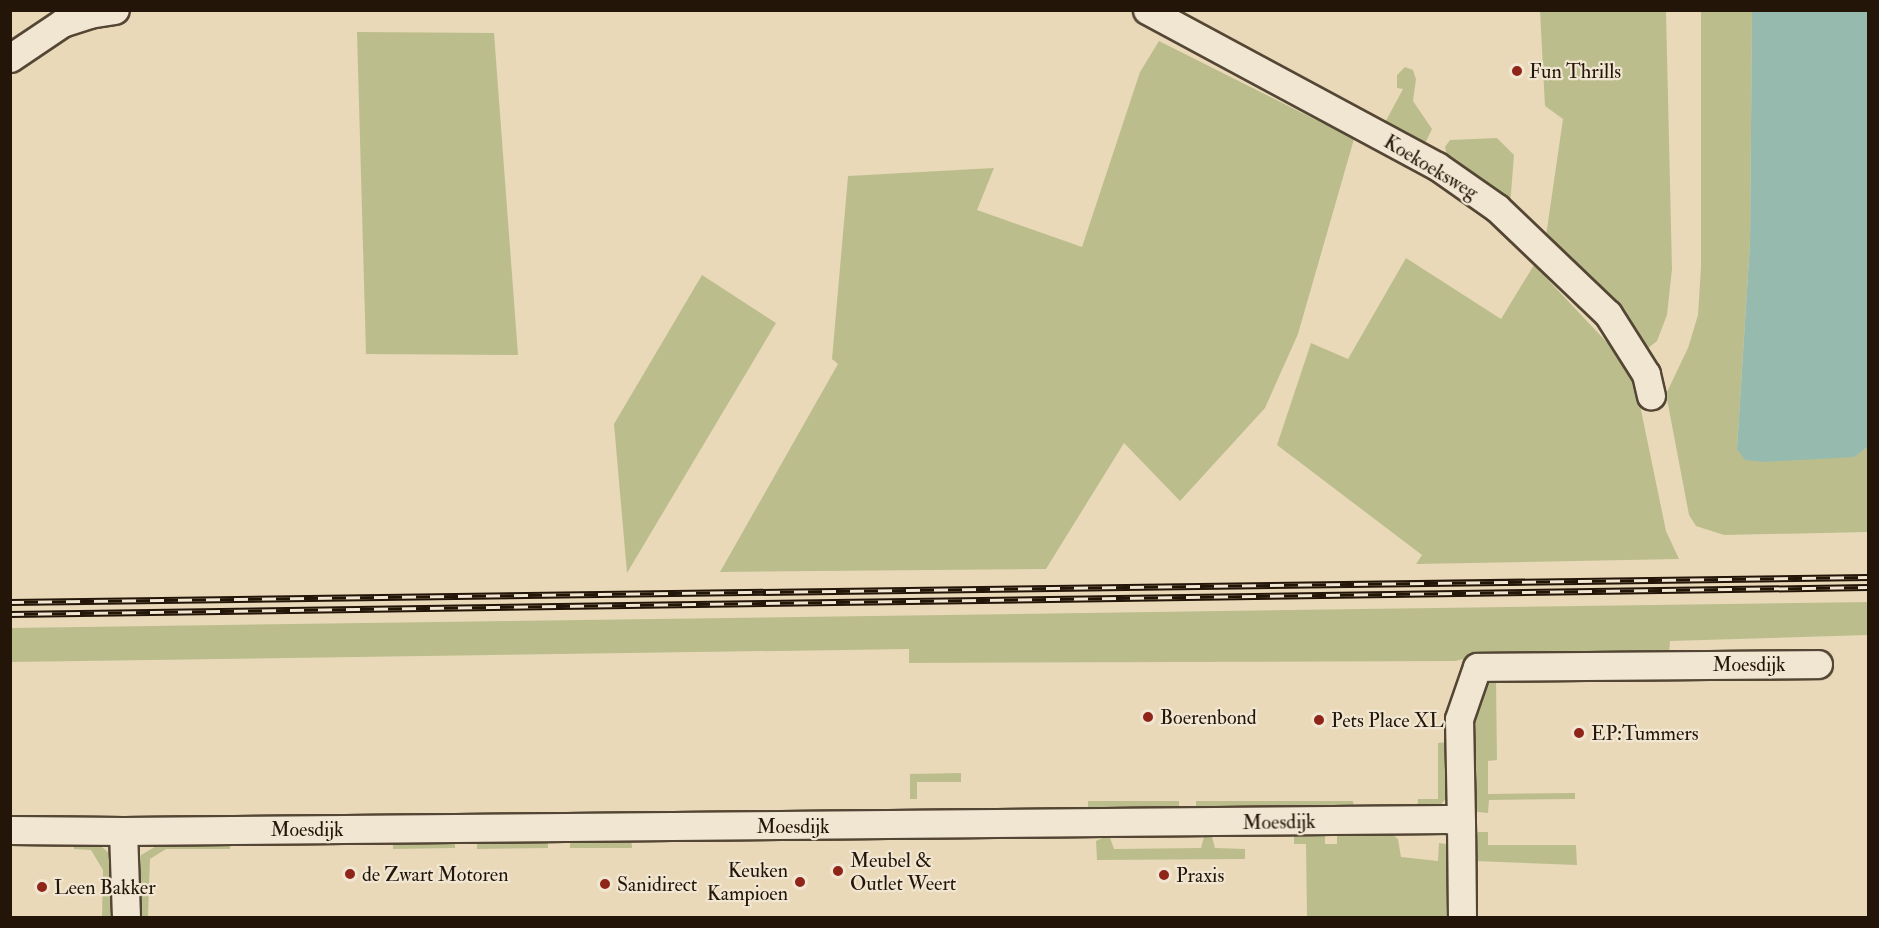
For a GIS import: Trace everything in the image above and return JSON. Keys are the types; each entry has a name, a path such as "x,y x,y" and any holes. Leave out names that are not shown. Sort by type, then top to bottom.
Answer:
{"street":[{"name":"Koekoeksweg","path":"1148,10 1437,166 1497,208 1608,314 1646,374 1651,395"},
{"path":"10,58 62,23 96,12"},
{"name":"Moesdijk","path":"1462,918 1459,719 1477,667 1818,664"},
{"name":"Moesdijk","path":"10,830 123,831 1447,819 1461,822"},
{"path":"123,831 126,918"}],"green space":[{"path":"1540,11 1666,11 1672,269 1667,315 1657,341 1647,349 1587,273 1546,236 1563,119 1545,106"},
{"path":"1701,11 1752,11 1750,242 1737,449 1853,457 1868,447 1868,532 1724,535 1696,526 1689,515 1666,394 1688,348 1698,315 1701,267"},
{"path":"357,32 494,33 518,355 366,354"},
{"path":"1159,41 1354,139 1298,334 1265,408 1180,501 1124,443 1046,569 720,572 838,364 832,359 848,176 994,168 977,210 1082,247 1140,72"},
{"path":"1405,67 1413,70 1416,79 1413,101 1432,129 1422,150 1382,128 1403,89 1397,88 1397,75"},
{"path":"1497,138 1514,155 1510,206 1449,167 1445,147 1450,140"},
{"path":"1406,258 1501,319 1534,265 1617,353 1635,381 1666,531 1679,559 1416,564 1422,555 1277,445 1311,343 1348,359"},
{"path":"702,275 776,323 627,573 614,424"},
{"path":"1868,602 1868,635 1670,641 1669,655 1474,656 1456,661 909,663 909,649 11,662 10,628"},
{"path":"1496,680 1497,760 1488,761 1488,794 1575,793 1575,799 1489,800 1488,813 1478,812 1473,807 1472,699 1486,682"},
{"path":"1449,742 1449,795 1436,810 1417,810 1418,799 1438,799 1438,743"},
{"path":"961,773 961,782 917,782 917,799 910,799 910,774"},
{"path":"1088,801 1179,801 1179,811 1088,812"},
{"path":"1196,801 1353,801 1354,810 1196,811"},
{"path":"1478,832 1488,832 1488,845 1576,845 1577,865 1474,861 1474,836"},
{"path":"1325,833 1325,844 1337,844 1337,834 1391,833 1398,839 1401,857 1438,861 1439,843 1446,844 1450,917 1307,917 1306,844 1294,844 1294,834"},
{"path":"1109,835 1114,849 1201,848 1204,837 1212,837 1215,848 1245,849 1245,859 1097,860 1096,841"},
{"path":"477,837 548,838 548,848 477,849"},
{"path":"570,837 631,837 632,848 570,848"},
{"path":"393,838 455,838 455,848 393,849"},
{"path":"74,840 95,841 110,854 114,867 113,917 102,917 103,870 91,850 74,849"},
{"path":"165,841 230,841 230,849 166,849 150,859 148,917 136,918 137,865 141,855"}],"water":[{"path":"1752,11 1868,11 1868,447 1854,457 1764,462 1745,460 1737,449 1750,242"}],"railway":[{"path":"10,602 1868,577"},
{"path":"10,614 1868,587"}],"place":[{"name":"Fun Thrills","path":"1517,71"},
{"name":"Boerenbond","path":"1148,717"},
{"name":"Pets Place XL","path":"1319,720"},
{"name":"EP:Tummers","path":"1579,733"},
{"name":"Meubel & Outlet Weert","path":"838,871"},
{"name":"de Zwart Motoren","path":"350,874"},
{"name":"Praxis","path":"1164,875"},
{"name":"Keuken Kampioen","path":"800,882"},
{"name":"Sanidirect","path":"605,884"},
{"name":"Leen Bakker","path":"42,887"}]}
